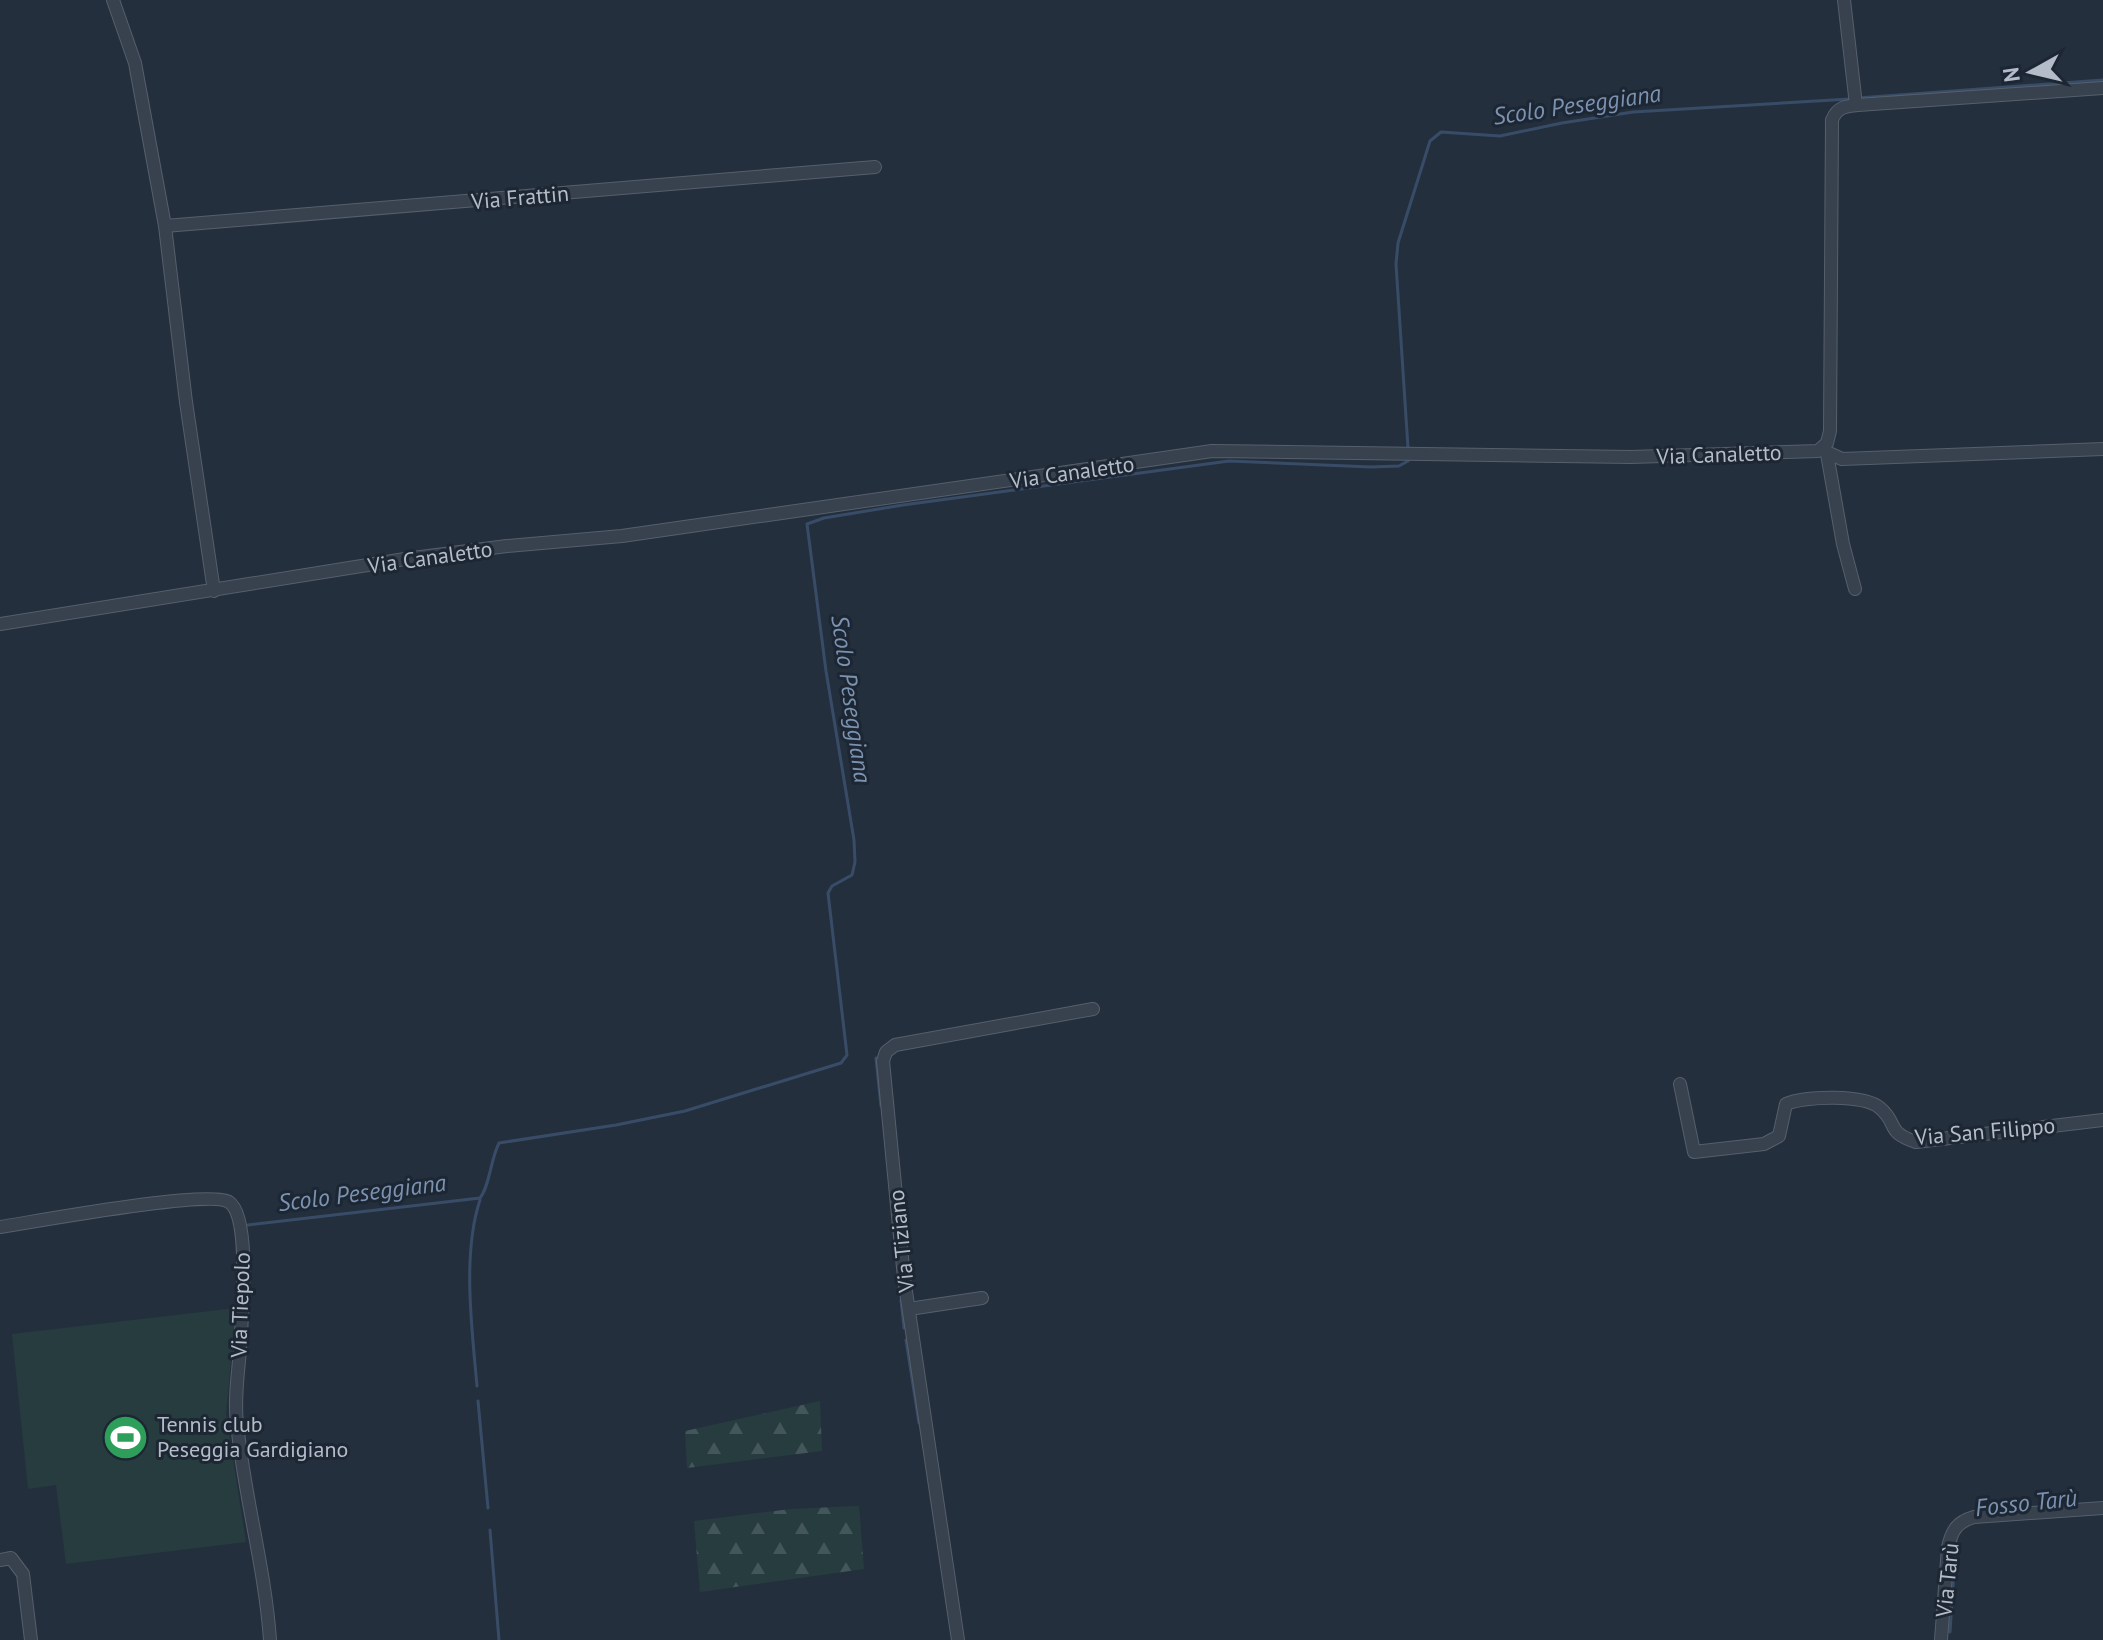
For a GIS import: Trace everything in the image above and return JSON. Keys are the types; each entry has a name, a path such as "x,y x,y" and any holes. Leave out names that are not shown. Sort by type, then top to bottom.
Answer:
{"street":[{"path":"113,0 135,63 165,226 186,402 214,591"},
{"path":"1844,0 1856,105"},
{"path":"1855,589 1825,452 1830,431 1832,120 1836,112 1844,107 1856,105 2103,88"},
{"name":"Via Frattin","path":"165,226 875,167"},
{"name":"Via Canaletto","path":"0,624 405,559 622,536 1212,451 1631,457 1825,452 1842,459 2103,449"},
{"name":"Via Tiziano","path":"958,1640 909,1309 883,1061 886,1052 895,1045 1093,1009"},
{"name":"Via San Filippo","path":"1680,1084 1694,1152 1764,1144 1779,1136 1786,1104 1802,1098 1859,1100 1880,1107 1899,1136 1916,1142 2103,1120"},
{"name":"Via Tiepolo","path":"0,1227 148,1204 215,1198 227,1200 236,1210 243,1250 243,1277 236,1421 267,1599 270,1640"},
{"path":"909,1309 982,1298"},
{"name":"Via Tarù","path":"1941,1640 1948,1547 1959,1523 1974,1517 2103,1508"},
{"path":"0,1560 11,1558 23,1574 31,1640"}],"green space":[{"name":"Tennis club Peseggia Gardigiano","path":"236,1308 226,1414 246,1542 66,1564 56,1485 28,1489 12,1334"},
{"path":"820,1401 822,1451 687,1468 685,1431"},
{"path":"859,1506 864,1569 700,1592 694,1521 791,1509"}],"waterway":[{"name":"Scolo Peseggiana","path":"1858,98 2103,80"},
{"name":"Scolo Peseggiana","path":"1408,448 1396,264 1398,243 1430,141 1441,132 1500,136 1633,112 1850,99"},
{"name":"Scolo Peseggiana","path":"248,1225 480,1198 499,1143 685,1111 841,1063 847,1055 828,893 832,886 852,875 854,840 826,671 807,524 824,518 903,505 1229,461 1371,467 1399,466 1408,461"},
{"path":"876,1058 881,1106"},
{"name":"Scolo Peseggiana","path":"477,1386 470,1268 474,1221 480,1200"},
{"path":"901,1300 904,1328"},
{"path":"906,1340 919,1423"},
{"name":"Scolo Peseggiana","path":"478,1401 488,1508"},
{"name":"Scolo Peseggiana","path":"490,1530 499,1640"},
{"name":"Fosso Tarù","path":"1950,1632 1956,1540"}],"place":[{"name":"Tennis club Peseggia Gardigiano","path":"126,1437"}]}
